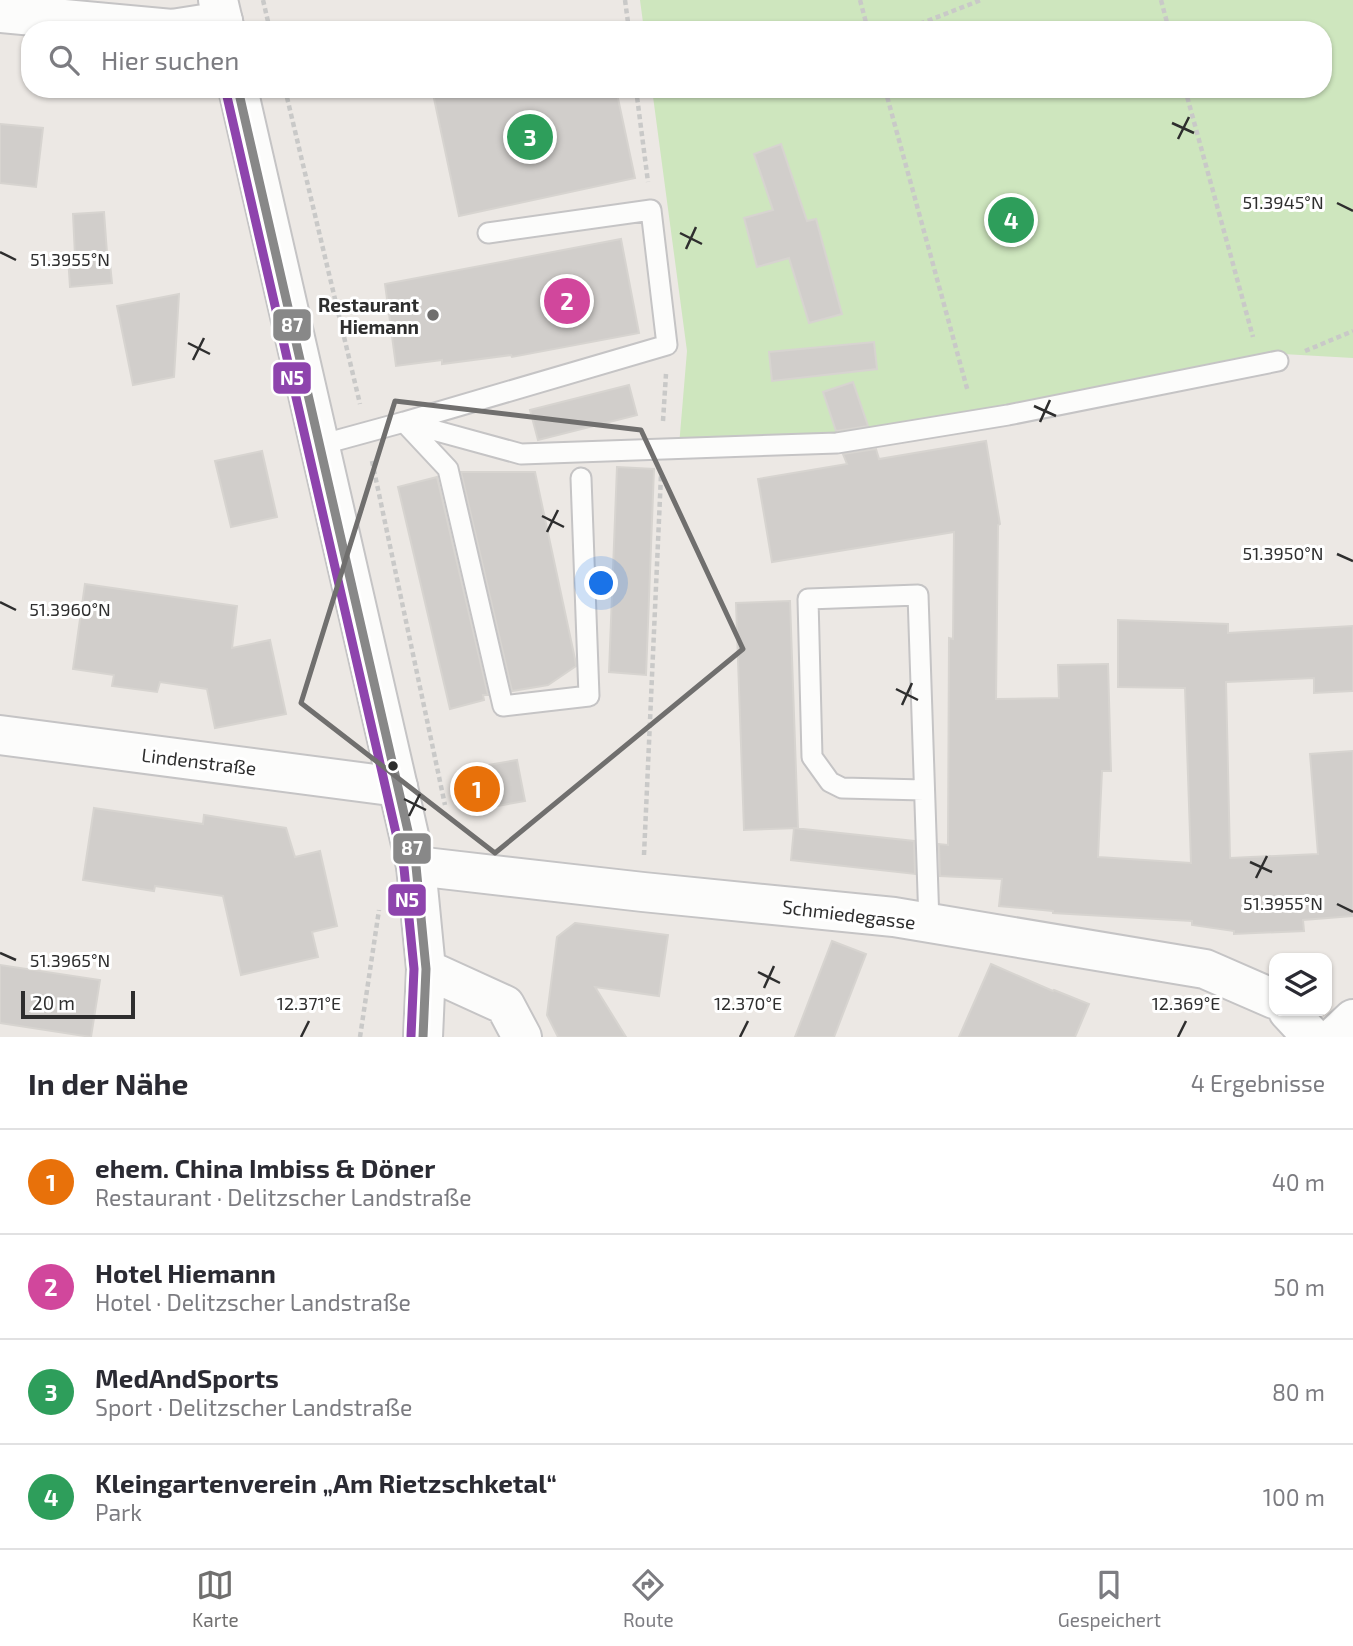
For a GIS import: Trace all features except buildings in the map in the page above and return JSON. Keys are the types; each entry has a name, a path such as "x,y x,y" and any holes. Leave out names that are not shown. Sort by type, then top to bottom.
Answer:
{"street":[{"path":"0,13 86,21"},
{"path":"241,98 416,866 426,969 423,1037"},
{"name":"Lindenstraße","path":"0,735 398,787"},
{"name":"Schmiedegasse","path":"416,866 894,917 1205,969 1269,997"},
{"path":"426,969 505,1005 522,1037"},
{"path":"1293,1016 1312,1037"},
{"path":"1334,1037 1353,1019"}],"lane":[{"path":"320,445 667,345 651,211 488,233"},
{"path":"404,422 521,454 837,443 975,420 1270,363"},
{"path":"404,422 449,469 503,706 589,696 581,478"},
{"path":"924,790 842,788 830,782 812,757 808,599 918,595 929,923"}],"path":[{"path":"263,0 268,21"},
{"path":"625,0 628,21"},
{"path":"860,0 866,21"},
{"path":"927,21 981,0"},
{"path":"1161,0 1167,21"},
{"path":"287,98 366,433 447,813"},
{"path":"637,98 651,211"},
{"path":"887,98 975,420"},
{"path":"1188,98 1270,363 1353,331"},
{"path":"643,892 667,345"}],"highlighted area":[{"path":"395,401 641,430 743,649 495,853 301,703"}],"green space":[{"path":"640,0 1353,0 1353,358 1264,353 949,417 827,434 679,446 687,351 653,98 1332,98 1332,21 643,21"}],"transit line":[{"name":"N5","path":"227,98 404,868 414,969 411,1036"},
{"name":"87","path":"240,98 416,866 426,969 423,1037"}],"place":[{"name":"MedAndSports","path":"530,137"},
{"name":"Kleingartenverein „Am Rietzschketal“","path":"1011,220"},
{"name":"Hotel Hiemann","path":"567,301"},
{"name":"Restaurant Hiemann","path":"433,315"},
{"name":"ehem. China Imbiss & Döner","path":"477,789"}]}
